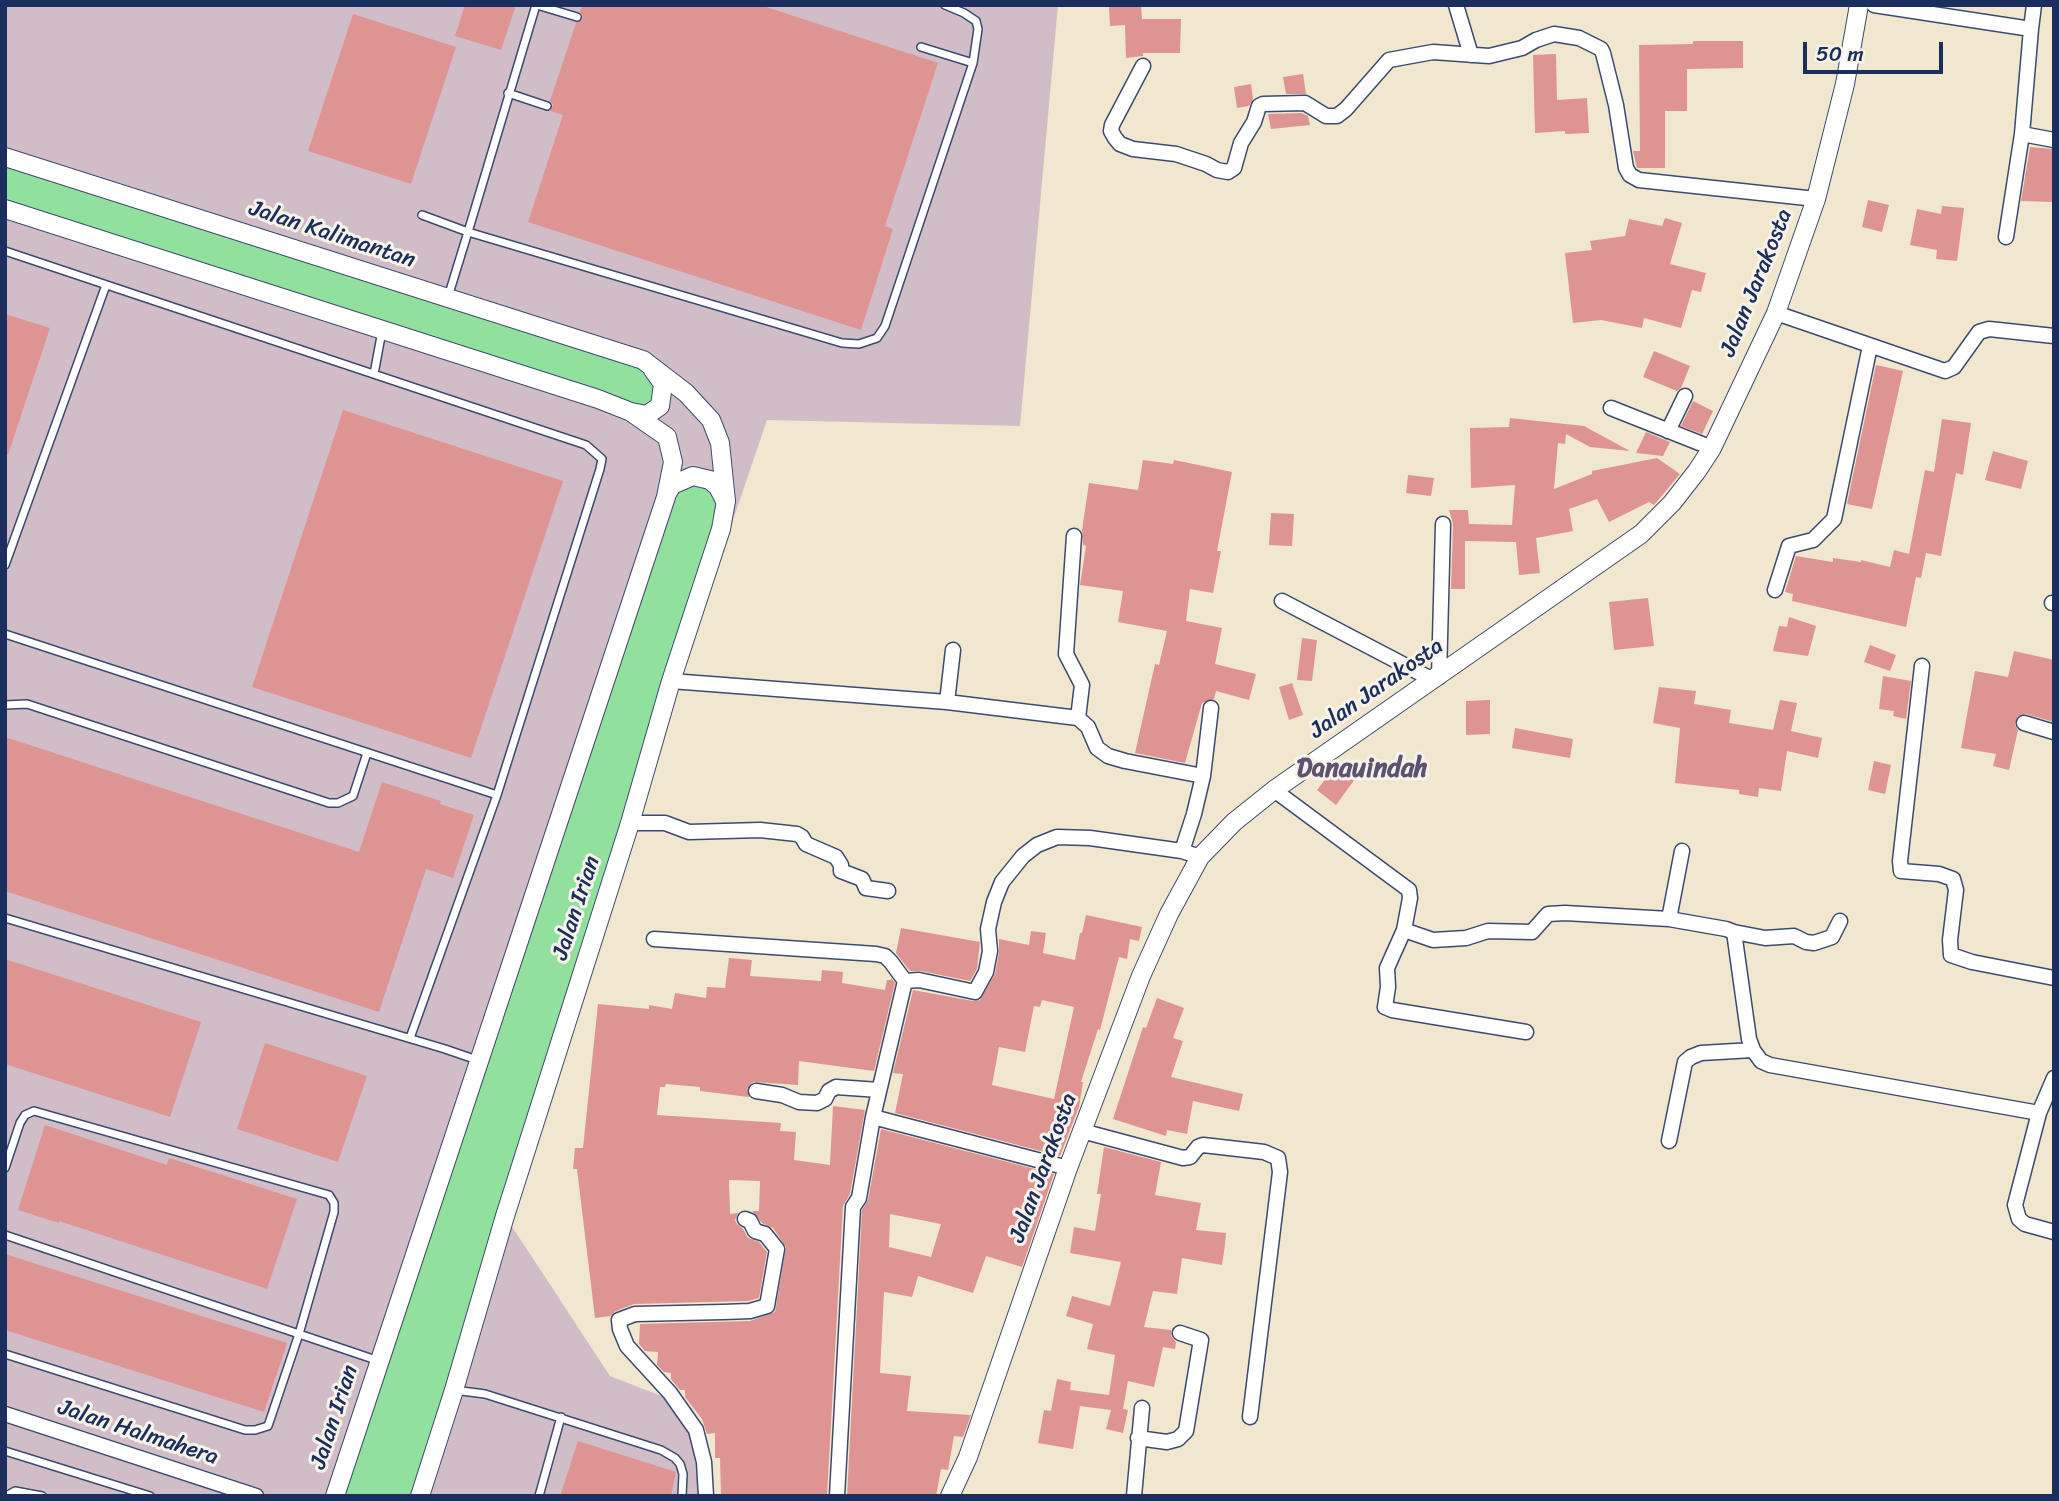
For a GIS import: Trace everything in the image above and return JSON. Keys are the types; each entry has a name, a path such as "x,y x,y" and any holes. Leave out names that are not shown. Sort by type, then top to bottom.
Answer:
{"street":[{"path":"1456,5 1471,55"},
{"name":"Jalan Jarakosta","path":"950,1496 968,1457 1068,1168 1142,976 1169,914 1200,857 1234,822 1274,790 1641,534 1672,503 1712,448 1776,313 1816,200 1845,84 1859,5"},
{"path":"1874,5 2031,29"},
{"path":"2006,237 2022,134 2034,5"},
{"path":"1143,66 1112,125 1111,131 1115,138 1120,144 1133,149 1176,154 1227,172 1234,168 1239,149 1254,122 1259,106 1286,102 1305,103 1326,116 1337,116 1389,60 1433,52 1489,57 1522,48 1554,34 1579,38 1601,49 1603,53 1616,105 1626,168 1630,175 1639,180 1816,200"},
{"path":"2022,134 2054,139"},
{"name":"Jalan Kalimantan","path":"5,157 643,360"},
{"path":"5,209 647,415 660,406 663,384 643,360"},
{"path":"1776,313 1945,371 1954,367 1979,332 1989,329 2054,336"},
{"path":"1774,590 1789,546 1813,540 1834,519 1870,346"},
{"name":"Jalan Irian","path":"420,1496 505,1216 630,823 671,681 721,529 726,501 720,443 711,420 686,393 643,360"},
{"path":"1668,431 1685,396"},
{"path":"1611,408 1712,448"},
{"name":"Jalan Irian","path":"335,1496 667,494 673,462 667,437 631,412"},
{"path":"667,494 672,485 693,477 710,480 718,487 726,501"},
{"path":"1282,601 1436,678 1443,524"},
{"path":"1074,536 1066,654 1082,685 1078,718"},
{"path":"947,702 953,650"},
{"path":"1922,666 1901,871 1953,878 1956,890 1950,940 1951,955 1972,962 2054,978"},
{"path":"671,681 947,702 1078,718 1088,727 1097,748 1108,756 1203,776"},
{"path":"1182,851 1203,776 1212,708"},
{"path":"2024,723 2054,732"},
{"path":"1274,790 1409,890 1404,930 1387,968 1385,1007 1526,1032"},
{"path":"630,823 665,823 689,832 760,830 797,834 806,844 836,857 841,871 862,879 866,888 888,891"},
{"path":"905,981 919,980 975,992 986,972 990,951 988,929 998,892 1012,867 1037,845 1057,837 1090,838 1182,851 1200,857"},
{"path":"1669,919 1682,851"},
{"path":"1404,930 1433,940 1466,938 1488,930 1532,932 1548,914 1669,919 1766,938 1794,936 1814,943 1832,937 1840,921"},
{"path":"1734,932 1749,1039 1761,1060 1770,1065 2039,1113"},
{"path":"654,939 876,954 885,956 905,981 873,1117 859,1198 853,1207 837,1496"},
{"path":"1669,1141 1685,1062 1701,1053 1753,1050"},
{"path":"2054,1078 2039,1113 2015,1205 2019,1219 2025,1224 2054,1232"},
{"path":"756,1091 782,1095 799,1102 817,1103 825,1099 829,1090 836,1087 879,1090"},
{"path":"873,1117 1068,1168"},
{"path":"1082,1131 1183,1158 1190,1157 1203,1145 1264,1152 1278,1158 1280,1172 1250,1417"},
{"path":"706,1496 704,1462 696,1430 670,1393 627,1346 619,1321 635,1314 750,1311 767,1306 777,1250 765,1234 755,1231 750,1221 745,1219"},
{"path":"1138,1438 1167,1442 1178,1439 1186,1431 1201,1340 1180,1333"},
{"path":"1134,1496 1142,1408"},
{"name":"Jalan Halmahera","path":"5,1414 256,1496"}],"lane":[{"path":"448,297 536,5 578,17"},
{"path":"422,215 468,232 842,343 859,344 877,338 885,327 973,63 978,29 976,21 945,5"},
{"path":"921,47 973,63"},
{"path":"508,93 547,106"},
{"path":"5,251 586,445 602,459 496,795 410,1038"},
{"path":"5,565 106,285"},
{"path":"374,374 382,331"},
{"path":"5,634 496,795"},
{"path":"5,705 27,704 329,803 338,803 354,796 367,753"},
{"path":"5,918 478,1060"},
{"path":"5,1168 20,1123 25,1115 34,1111 329,1195 334,1203 334,1212 299,1334 268,1426 245,1430 5,1353"},
{"path":"5,1235 379,1361"},
{"path":"454,1390 485,1394 661,1450 675,1458 683,1474 682,1496"},
{"path":"539,1496 561,1417"},
{"path":"5,1451 150,1496"},
{"path":"6,1496 15,1491 41,1496"}],"shaded area":[{"path":"5,5 1058,5 1020,426 767,420 630,823 505,1216 610,1376 692,1408 703,1496 5,1496"}],"green space":[{"path":"5,156 643,360 658,375 654,411 5,209"},
{"path":"693,476 726,501 420,1496 335,1496 667,494"}],"building":[{"path":"465,5 516,5 501,50 455,36"},
{"path":"582,5 760,5 938,63 885,226 893,229 861,330 528,222 563,115 550,111 553,105 550,101 576,23 583,19 580,12"},
{"path":"1141,5 1142,19 1181,19 1180,53 1143,53 1143,56 1126,58 1125,25 1110,26 1109,7"},
{"path":"353,14 456,47 411,184 308,151"},
{"path":"1693,41 1743,41 1743,68 1687,69 1687,111 1665,111 1665,168 1637,168 1633,151 1640,151 1639,45 1693,44"},
{"path":"1556,54 1557,100 1587,98 1589,133 1535,133 1533,55"},
{"path":"1303,74 1306,94 1286,94 1283,77"},
{"path":"1251,84 1253,99 1249,106 1237,108 1234,87"},
{"path":"1302,113 1308,116 1310,125 1271,129 1268,114"},
{"path":"2030,147 2054,149 2054,202 2021,201"},
{"path":"1868,200 1889,205 1882,232 1862,227"},
{"path":"1942,206 1964,208 1957,261 1936,259 1937,250 1910,245 1917,209 1941,214"},
{"path":"1665,218 1682,223 1670,264 1706,273 1701,292 1692,290 1681,328 1644,318 1642,328 1601,320 1573,323 1565,253 1592,250 1590,241 1625,236 1629,219 1662,226"},
{"path":"5,314 50,328 8,455 5,454"},
{"path":"1654,351 1690,366 1681,388 1677,391 1643,377"},
{"path":"1876,365 1903,371 1872,509 1847,504"},
{"path":"1693,401 1713,411 1702,434 1681,426"},
{"path":"343,410 563,481 471,758 252,687"},
{"path":"1510,418 1584,426 1630,451 1590,447 1566,434 1565,444 1558,443 1554,489 1592,474 1592,471 1657,458 1680,474 1654,505 1649,502 1609,522 1597,499 1569,509 1573,531 1536,538 1540,573 1519,575 1516,542 1465,541 1465,589 1451,589 1453,524 1449,510 1468,510 1469,524 1512,525 1515,485 1471,488 1470,428 1509,427"},
{"path":"1942,419 1971,423 1963,475 1956,473 1941,556 1926,553 1921,578 1916,577 1906,627 1792,601 1793,594 1785,592 1796,556 1833,562 1833,558 1861,560 1890,567 1894,550 1909,554 1925,470 1934,472"},
{"path":"1646,432 1670,442 1663,456 1636,453"},
{"path":"1993,451 2028,461 2021,489 1985,480"},
{"path":"1143,460 1173,464 1174,460 1232,472 1217,551 1221,551 1213,593 1190,589 1186,621 1222,628 1215,664 1256,674 1249,700 1216,691 1214,699 1202,703 1185,763 1135,753 1155,664 1159,665 1167,631 1118,622 1123,591 1080,585 1086,546 1083,545 1082,530 1089,483 1138,490"},
{"path":"1408,475 1434,478 1431,496 1406,493"},
{"path":"1271,513 1294,514 1292,546 1269,545"},
{"path":"1648,598 1654,646 1614,650 1609,602"},
{"path":"1789,617 1816,626 1808,656 1773,651 1779,626 1787,627"},
{"path":"1302,638 1317,640 1312,681 1297,680"},
{"path":"1870,645 1896,655 1890,671 1864,662"},
{"path":"2014,651 2054,660 2054,722 2026,714 2017,717 2015,725 2018,730 2009,770 1993,766 1996,754 1961,748 1975,671 2008,677"},
{"path":"1883,676 1911,681 1906,719 1893,716 1894,711 1879,709"},
{"path":"1292,683 1303,715 1289,720 1279,687"},
{"path":"1659,687 1696,691 1694,704 1731,710 1729,723 1773,730 1780,700 1797,703 1791,731 1822,738 1818,758 1787,751 1781,791 1759,788 1758,797 1739,794 1739,790 1675,783 1680,728 1653,723"},
{"path":"1490,700 1490,734 1466,735 1466,701"},
{"path":"1515,728 1573,739 1570,758 1512,748"},
{"path":"5,737 359,852 382,782 474,815 453,878 426,869 379,1012 5,891"},
{"path":"1874,761 1891,765 1885,794 1868,790"},
{"path":"1336,765 1355,779 1336,805 1317,790"},
{"path":"1086,915 1142,927 1139,941 1130,939 1127,959 1119,957 1100,1030 1098,1029 1081,1082 1079,1107 1060,1156 895,1113 903,1074 893,1073 913,990 980,1000 995,974 999,939 1029,945 1031,931 1046,933 1043,953 1075,960","holes":["1042,1000 1074,1007 1054,1099 992,1085 999,1047 1025,1052 1034,1006 1040,1007"]},
{"path":"901,928 980,942 977,969 970,981 910,971 896,953"},
{"path":"729,958 752,960 750,976 821,981 822,970 843,972 842,983 885,990 887,980 891,978 895,983 874,1071 799,1061 798,1085 753,1082 747,1089 749,1097 700,1091 700,1087 666,1084 665,1087 660,1087 657,1115 781,1123 780,1131 796,1132 794,1160 830,1165 833,1106 865,1110 850,1194 843,1206 827,1496 721,1496 720,1458 715,1458 715,1433 707,1434 702,1419 685,1397 685,1390 680,1390 671,1379 671,1373 664,1372 657,1365 658,1352 645,1351 639,1344 640,1324 750,1321 775,1312 786,1247 773,1228 762,1223 752,1211 759,1211 760,1181 729,1180 730,1214 738,1213 735,1220 737,1224 748,1238 759,1242 767,1252 759,1298 748,1301 634,1304 610,1316 595,1318 577,1169 573,1169 575,1148 583,1148 598,1004 649,1009 649,1005 672,1009 675,993 706,998 707,987 725,988"},
{"path":"5,959 201,1022 170,1117 5,1064"},
{"path":"1157,998 1184,1008 1173,1038 1183,1041 1171,1077 1243,1094 1239,1111 1193,1101 1187,1134 1167,1130 1166,1136 1113,1119 1143,1027 1146,1028"},
{"path":"265,1043 367,1076 338,1162 237,1129"},
{"path":"45,1125 167,1165 169,1158 297,1199 267,1289 18,1210"},
{"path":"881,1129 1054,1174 1022,1267 986,1256 973,1293 918,1276 912,1297 884,1292 880,1373 911,1376 907,1411 971,1415 963,1437 954,1436 948,1470 941,1469 936,1496 847,1496 862,1210 868,1200","holes":["890,1214 941,1224 931,1257 889,1247"]},
{"path":"1104,1147 1161,1162 1155,1195 1201,1203 1196,1230 1226,1233 1225,1245 1222,1265 1182,1258 1177,1294 1153,1291 1144,1327 1171,1330 1171,1336 1176,1342 1175,1349 1163,1347 1154,1387 1128,1381 1123,1409 1128,1410 1123,1433 1106,1429 1111,1410 1080,1406 1073,1449 1038,1443 1044,1410 1051,1411 1057,1379 1071,1382 1070,1390 1109,1395 1115,1355 1087,1349 1093,1324 1066,1316 1072,1296 1110,1306 1121,1262 1070,1253 1074,1227 1095,1231"},
{"path":"5,1254 287,1343 264,1412 5,1330"},
{"path":"578,1441 676,1472 671,1496 560,1496"}],"district":[{"name":"Danauindah","path":"1362,769"}]}
